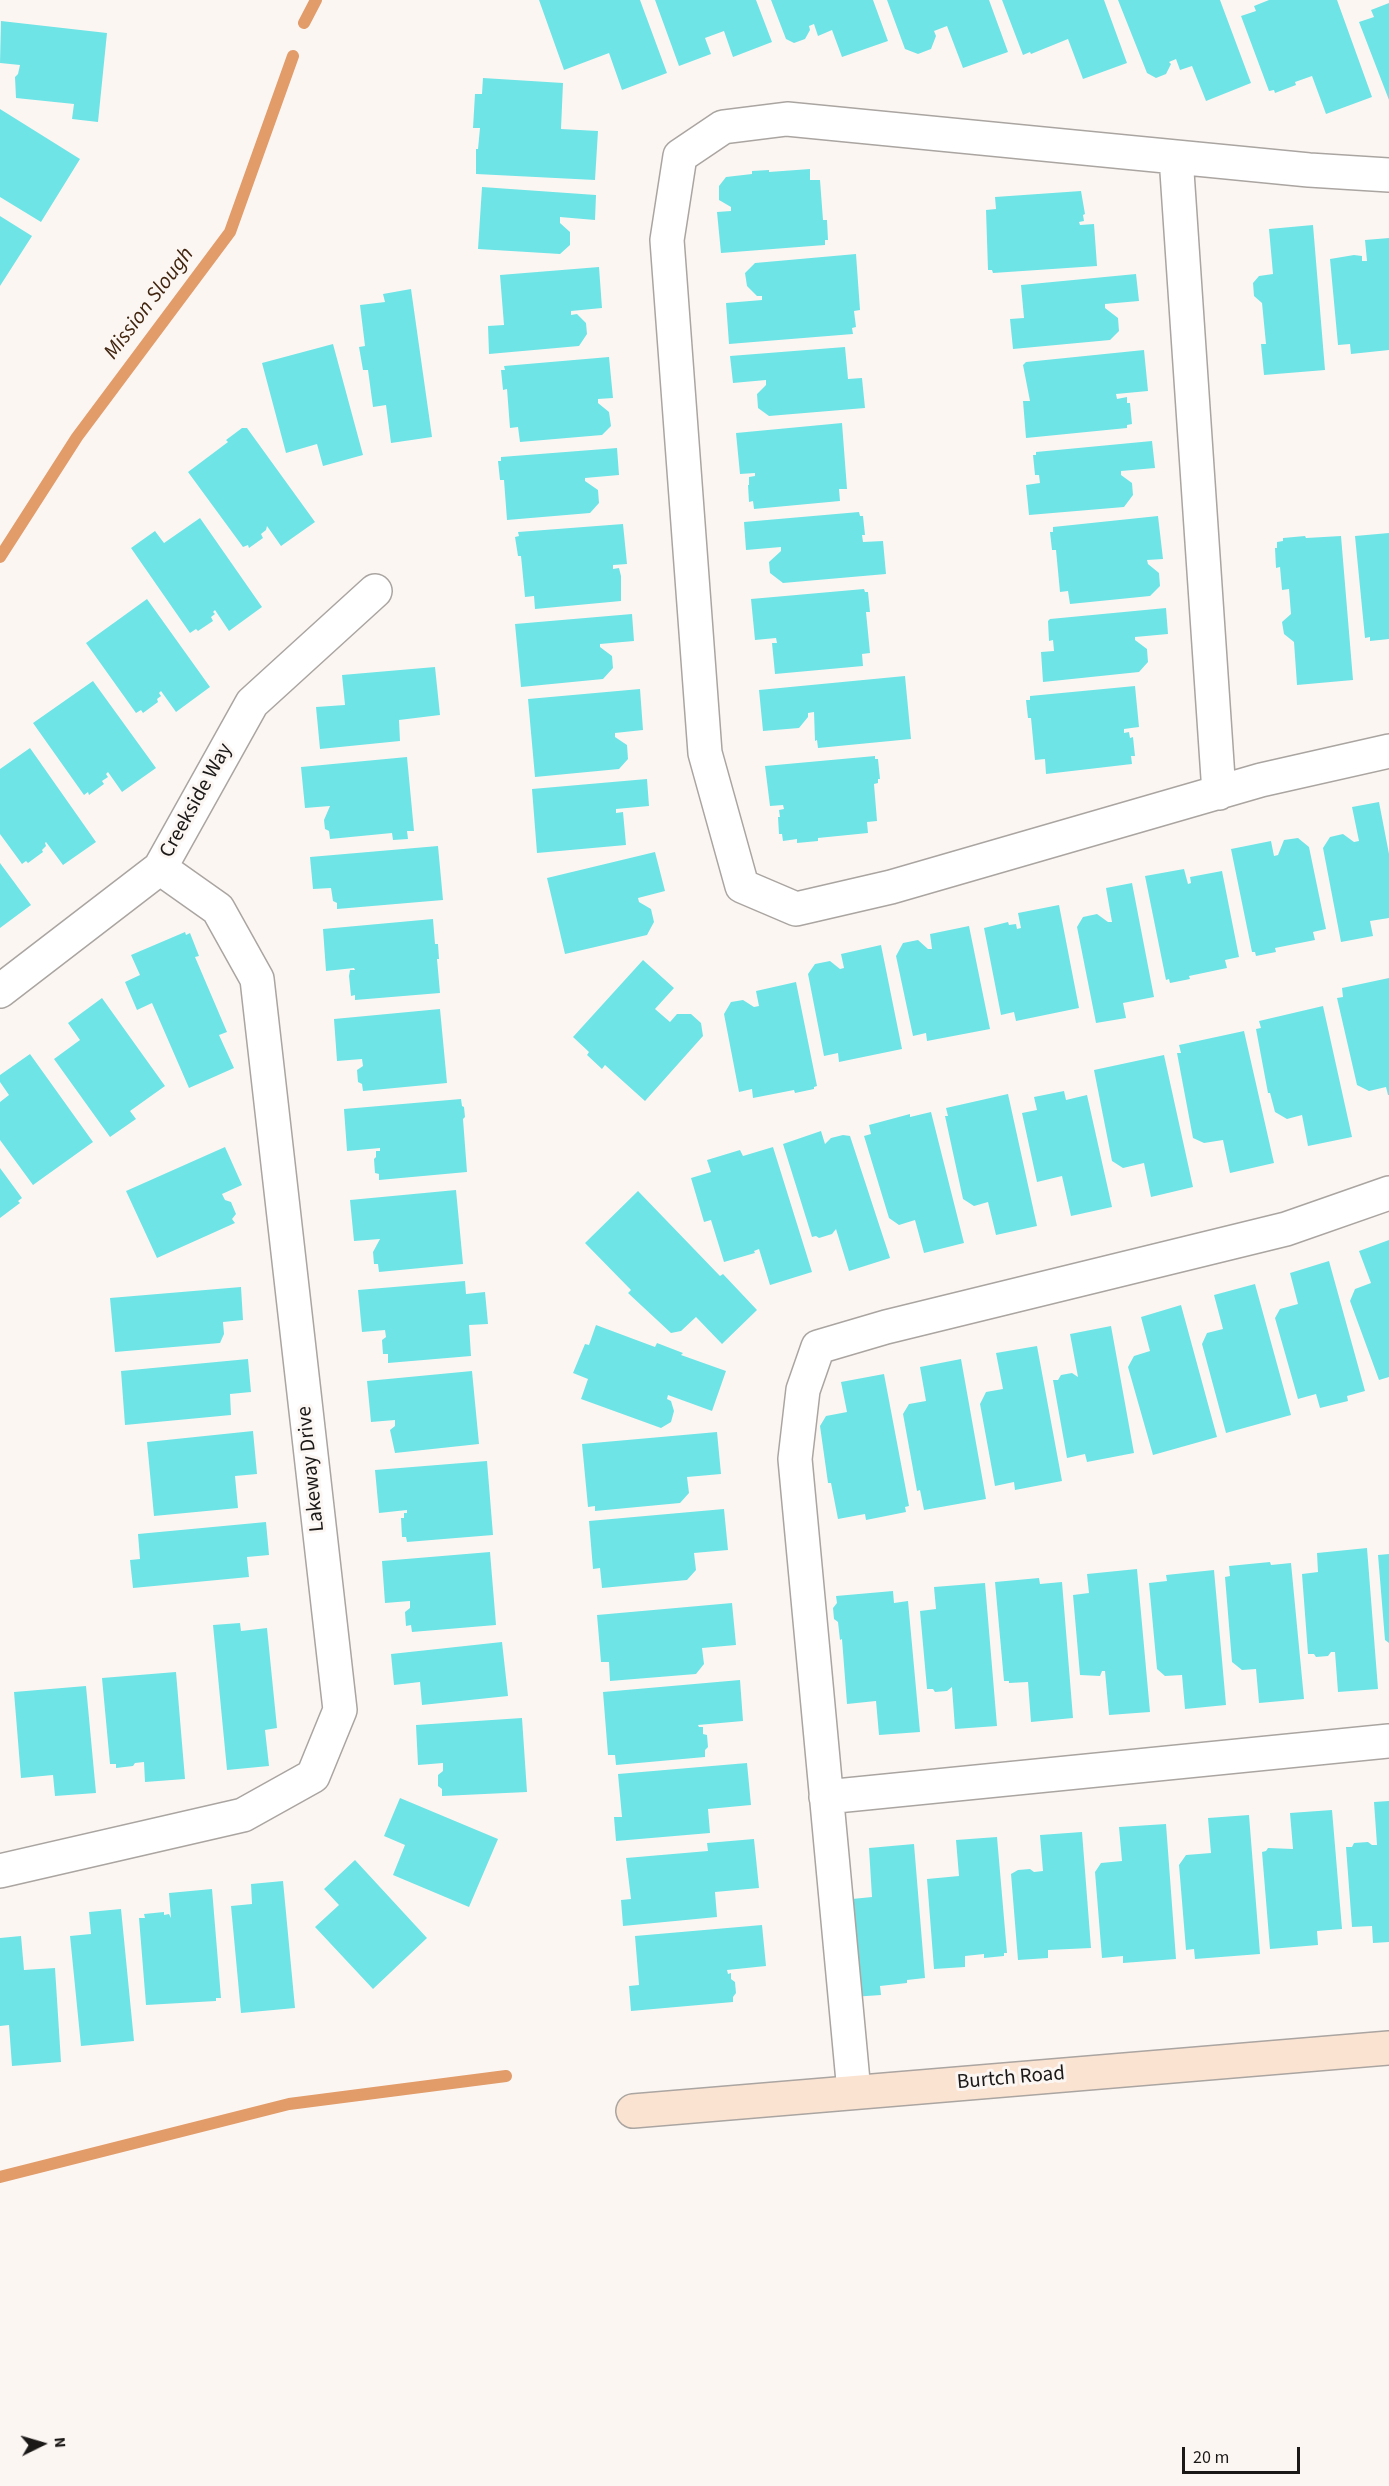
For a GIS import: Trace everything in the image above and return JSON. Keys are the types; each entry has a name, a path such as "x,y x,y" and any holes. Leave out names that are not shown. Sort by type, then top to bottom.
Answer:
{"main road":[{"name":"Burtch Road","path":"633,2111 1389,2048"}],"street":[{"path":"1389,175 1176,157 787,119 723,127 680,156 667,240 705,753 742,886 796,909 891,886 1261,780 1389,751"},
{"path":"1176,157 1219,792"},
{"name":"Creekside Way","path":"0,991 160,868 252,703 375,591"},
{"name":"Lakeway Drive","path":"0,1871 243,1815 313,1776 340,1710 257,979 218,909 160,868"},
{"path":"854,2092 795,1459 803,1390 818,1347 886,1327 1286,1229 1389,1193"},
{"path":"826,1797 1389,1741"}],"building":[{"path":"539,0 640,0 667,73 622,90 609,53 564,70"},
{"path":"655,0 756,0 772,42 733,57 724,31 705,38 711,54 679,66"},
{"path":"771,0 873,0 888,41 842,57 832,30 818,36 814,24 809,26 810,30 805,39 794,43 786,39"},
{"path":"887,0 989,0 1008,52 963,68 947,26 934,31 936,36 931,49 918,54 905,49"},
{"path":"1002,0 1104,0 1127,63 1083,79 1068,39 1023,55"},
{"path":"1118,0 1220,0 1251,83 1206,101 1192,66 1180,70 1176,59 1169,62 1171,64 1166,74 1156,78 1147,73"},
{"path":"1269,0 1337,0 1372,97 1326,114 1312,76 1275,93 1274,90 1269,91 1241,16 1256,11 1254,6"},
{"path":"1389,3 1389,100 1359,22 1374,17 1371,10"},
{"path":"1,21 107,33 98,122 72,119 74,104 16,98 15,77 20,65 0,63"},
{"path":"483,78 563,83 561,129 598,131 595,180 476,174 476,149 478,149 480,128 473,128 475,94 482,94"},
{"path":"0,109 80,159 41,222 0,197"},
{"path":"810,169 810,180 820,180 823,220 827,220 828,240 825,240 825,245 721,253 717,212 731,211 731,207 719,200 719,186 726,177 752,174 752,171"},
{"path":"482,187 596,195 595,220 560,217 560,223 570,232 570,245 560,254 478,249"},
{"path":"1081,191 1085,214 1083,215 1084,221 1079,222 1080,225 1094,224 1097,266 993,273 992,270 988,270 986,210 996,209 995,197"},
{"path":"0,216 32,236 0,286"},
{"path":"1313,225 1325,370 1264,375 1261,344 1266,344 1262,303 1254,296 1253,283 1259,276 1273,274 1269,229"},
{"path":"1389,238 1389,350 1351,354 1350,344 1338,345 1330,259 1354,255 1362,256 1362,261 1367,261 1365,240"},
{"path":"856,254 860,310 854,311 856,327 852,328 853,334 729,344 726,303 762,300 762,296 757,296 747,286 745,273 755,263"},
{"path":"599,267 602,308 571,311 571,315 577,314 586,323 587,334 579,346 489,354 488,326 504,325 500,275"},
{"path":"1136,274 1139,301 1105,304 1105,308 1118,318 1119,331 1110,340 1013,349 1010,319 1024,318 1021,285"},
{"path":"411,289 432,437 391,443 386,405 373,407 368,370 363,370 359,347 365,346 360,305 385,302 383,294"},
{"path":"333,344 363,455 323,466 317,444 286,453 262,363"},
{"path":"845,347 848,379 862,378 865,408 769,416 758,408 757,394 766,385 766,380 733,383 730,356"},
{"path":"1144,350 1148,391 1116,394 1117,399 1127,397 1127,403 1130,403 1132,424 1127,425 1127,428 1026,438 1023,401 1030,401 1023,365 1026,362"},
{"path":"609,357 613,398 598,399 598,403 609,412 611,426 602,435 520,442 518,427 510,428 507,389 503,390 501,370 505,370 504,366"},
{"path":"842,423 847,489 839,489 840,501 754,509 753,501 749,502 748,485 749,477 755,476 755,473 740,474 736,433"},
{"path":"242,428 247,428 315,522 281,546 267,526 261,534 263,538 249,548 248,545 243,547 188,472 228,442 226,440"},
{"path":"1152,441 1155,468 1121,471 1121,475 1132,483 1133,495 1124,507 1029,515 1026,485 1040,483 1039,475 1035,475 1033,455 1036,455 1036,452"},
{"path":"617,448 619,475 585,478 585,481 598,490 599,503 590,513 507,520 504,480 500,480 498,461 501,461 501,457"},
{"path":"859,512 860,516 863,516 865,535 862,535 863,542 883,541 886,574 783,583 770,573 769,562 781,551 781,547 746,550 744,522"},
{"path":"1158,516 1163,559 1147,560 1148,564 1159,573 1160,586 1150,596 1070,604 1068,591 1060,592 1056,550 1052,550 1050,532 1053,532 1053,527"},
{"path":"200,518 262,607 229,631 215,610 213,612 215,614 211,617 213,621 198,631 196,629 190,633 131,548 155,531 164,543"},
{"path":"623,524 627,564 613,565 613,569 619,568 621,576 621,601 535,609 534,596 525,597 521,556 518,556 515,537 519,536 518,532"},
{"path":"1389,533 1389,639 1370,641 1370,637 1365,638 1355,536"},
{"path":"1305,536 1306,538 1341,536 1353,680 1297,685 1294,642 1284,634 1282,622 1291,614 1289,589 1282,590 1280,567 1276,568 1275,548 1277,548 1277,542 1283,541 1283,538"},
{"path":"864,589 868,592 870,612 866,612 870,653 862,654 863,666 775,674 772,643 777,643 776,638 755,640 751,599"},
{"path":"147,599 210,687 176,712 161,691 158,702 143,713 141,710 136,713 86,643"},
{"path":"1166,608 1168,634 1135,637 1135,640 1147,649 1148,662 1139,672 1043,682 1041,652 1054,651 1053,640 1049,641 1048,621 1050,619"},
{"path":"632,614 634,641 600,644 600,647 612,656 613,668 603,679 521,687 515,624"},
{"path":"435,667 440,715 399,720 400,741 320,749 316,707 345,705 342,675"},
{"path":"905,676 911,739 818,748 817,740 815,741 814,712 808,713 808,717 799,728 763,731 759,690"},
{"path":"93,681 156,768 122,792 108,772 106,774 108,777 102,781 104,784 89,795 88,792 84,795 33,723"},
{"path":"1135,686 1139,727 1124,729 1124,733 1129,732 1130,738 1133,737 1135,756 1131,756 1132,764 1046,774 1045,759 1035,760 1031,718 1028,718 1026,700 1030,700 1030,696"},
{"path":"640,689 643,730 615,733 615,737 627,745 628,759 619,769 535,777 528,699"},
{"path":"30,748 96,842 63,865 46,842 43,852 28,863 26,861 22,864 0,834 0,769"},
{"path":"875,756 875,759 878,759 880,779 874,784 877,821 867,822 868,833 818,838 818,841 797,843 797,839 783,841 782,834 779,834 778,817 780,817 779,810 784,809 783,805 770,806 765,766"},
{"path":"407,757 414,831 407,831 408,839 393,840 392,833 330,839 324,820 330,806 305,808 301,767"},
{"path":"647,779 649,806 616,809 616,813 623,812 626,845 537,853 532,789"},
{"path":"1379,802 1389,854 1389,918 1370,921 1373,936 1341,942 1323,848 1330,837 1343,834 1354,842 1359,841 1352,807"},
{"path":"1298,838 1309,847 1326,929 1313,932 1315,940 1275,948 1276,952 1256,956 1255,952 1252,952 1231,849 1271,841 1274,856 1278,855 1284,840"},
{"path":"438,846 443,900 337,909 331,888 313,889 310,857"},
{"path":"655,852 665,891 638,898 639,902 651,909 654,922 647,935 565,954 547,878"},
{"path":"0,863 31,905 0,928"},
{"path":"1184,869 1188,884 1191,883 1190,877 1222,871 1239,957 1225,960 1227,968 1189,976 1190,979 1170,983 1169,979 1166,980 1145,876"},
{"path":"1132,883 1154,997 1123,1003 1126,1018 1096,1023 1077,927 1083,917 1097,914 1108,922 1112,922 1106,888"},
{"path":"1059,905 1079,1008 1016,1021 1014,1012 1001,1015 984,928 1008,922 1009,925 1016,924 1017,929 1021,928 1018,913"},
{"path":"433,919 435,944 438,944 440,993 355,1000 355,995 351,996 349,976 350,970 355,970 354,968 326,971 323,929"},
{"path":"969,926 990,1029 927,1041 926,1033 913,1036 896,956 903,943 918,940 928,949 932,949 930,934"},
{"path":"185,932 186,935 190,933 199,956 195,957 227,1032 219,1035 234,1068 189,1088 152,1003 137,1010 125,982 140,975 131,955"},
{"path":"881,945 902,1049 839,1062 838,1053 824,1056 808,974 815,964 830,961 840,969 844,968 841,954"},
{"path":"643,960 674,988 655,1009 670,1022 677,1014 691,1014 701,1023 703,1036 645,1101 605,1065 602,1069 573,1037"},
{"path":"1389,978 1388,1095 1386,1087 1369,1091 1357,1085 1337,998 1343,997 1342,988"},
{"path":"796,982 817,1086 814,1089 795,1093 794,1090 753,1098 752,1089 739,1092 724,1014 731,1002 743,1000 754,1007 759,1006 756,991"},
{"path":"102,998 165,1086 130,1111 136,1119 110,1137 54,1059 80,1040 68,1023"},
{"path":"1323,1006 1352,1137 1308,1146 1302,1115 1287,1119 1275,1112 1270,1093 1268,1093 1256,1029 1261,1028 1259,1021"},
{"path":"440,1009 447,1083 363,1091 362,1084 358,1082 357,1070 363,1066 362,1059 337,1061 334,1019"},
{"path":"1244,1031 1274,1163 1230,1173 1223,1140 1204,1143 1193,1138 1177,1053 1181,1053 1179,1045"},
{"path":"30,1054 93,1142 33,1185 0,1140 0,1102 9,1095 0,1082 0,1075"},
{"path":"1164,1055 1193,1187 1151,1197 1144,1163 1123,1168 1112,1161 1094,1070"},
{"path":"1064,1091 1066,1100 1087,1095 1112,1207 1071,1216 1062,1176 1037,1182 1022,1113 1037,1110 1034,1097"},
{"path":"1008,1094 1037,1226 996,1235 988,1202 974,1206 963,1199 945,1116 948,1116 946,1108"},
{"path":"461,1099 465,1117 463,1119 467,1172 379,1180 379,1174 375,1173 374,1159 376,1151 380,1151 380,1148 347,1151 344,1109"},
{"path":"931,1112 964,1243 924,1253 915,1220 899,1225 889,1218 864,1136 871,1134 869,1125 910,1114 910,1117"},
{"path":"821,1131 825,1144 831,1138 850,1136 890,1258 849,1271 836,1229 832,1234 819,1238 812,1237 783,1144"},
{"path":"225,1147 242,1185 222,1194 225,1200 231,1202 236,1214 232,1219 235,1223 157,1258 126,1191"},
{"path":"773,1147 812,1272 770,1285 759,1249 754,1251 755,1253 724,1262 711,1220 704,1222 691,1178 711,1172 707,1160 740,1150 743,1156"},
{"path":"0,1168 22,1198 18,1201 20,1203 0,1218"},
{"path":"456,1190 463,1264 379,1272 378,1264 374,1264 373,1252 380,1239 354,1241 350,1200"},
{"path":"638,1191 720,1276 723,1274 757,1310 722,1344 696,1317 681,1331 671,1333 628,1293 631,1290 585,1243"},
{"path":"1389,1240 1389,1377 1379,1380 1350,1301 1355,1289 1371,1283 1359,1251"},
{"path":"1329,1261 1365,1391 1347,1396 1348,1401 1320,1408 1316,1394 1298,1399 1275,1318 1280,1309 1298,1304 1290,1273"},
{"path":"465,1281 466,1294 485,1292 488,1324 469,1325 471,1356 388,1363 388,1354 383,1354 382,1340 386,1337 385,1330 362,1332 358,1290"},
{"path":"1255,1284 1291,1415 1226,1433 1202,1344 1207,1333 1223,1329 1214,1295"},
{"path":"241,1287 243,1320 223,1322 224,1334 220,1343 115,1352 110,1298"},
{"path":"1181,1305 1217,1437 1153,1455 1128,1367 1134,1356 1150,1351 1141,1317"},
{"path":"596,1325 655,1347 657,1343 683,1353 681,1355 726,1371 712,1411 668,1395 667,1399 671,1401 674,1411 671,1422 661,1428 581,1399 588,1379 573,1373 585,1344 589,1345"},
{"path":"1111,1326 1134,1453 1087,1462 1085,1454 1067,1458 1053,1380 1058,1380 1061,1375 1072,1373 1078,1377 1070,1334"},
{"path":"1037,1346 1062,1481 1015,1490 1014,1482 995,1486 980,1404 986,1392 1003,1389 996,1353"},
{"path":"248,1359 251,1392 230,1394 231,1415 125,1425 121,1371"},
{"path":"961,1359 986,1499 924,1510 920,1490 917,1491 903,1414 909,1404 926,1401 920,1367"},
{"path":"472,1371 479,1444 395,1453 390,1430 395,1426 395,1420 371,1422 367,1381"},
{"path":"884,1374 909,1506 905,1507 906,1512 866,1520 865,1514 838,1519 831,1483 828,1483 820,1426 826,1416 847,1412 841,1382"},
{"path":"253,1431 257,1474 235,1476 238,1508 154,1516 147,1442"},
{"path":"717,1432 721,1474 687,1477 689,1493 680,1503 595,1511 595,1506 588,1507 582,1444"},
{"path":"487,1461 493,1535 407,1542 406,1537 402,1537 401,1518 404,1518 407,1510 379,1513 375,1470"},
{"path":"724,1509 728,1550 694,1553 696,1570 687,1580 602,1588 600,1568 593,1569 589,1521"},
{"path":"266,1522 269,1555 247,1557 249,1577 133,1588 130,1560 140,1559 138,1534"},
{"path":"1367,1548 1378,1689 1338,1692 1335,1652 1331,1652 1328,1656 1316,1657 1314,1654 1308,1654 1302,1574 1318,1572 1317,1553"},
{"path":"490,1552 496,1625 412,1632 411,1625 406,1626 405,1612 410,1608 410,1601 385,1603 382,1561"},
{"path":"1389,1554 1389,1643 1385,1640 1378,1555"},
{"path":"1270,1562 1271,1565 1291,1563 1304,1699 1259,1703 1256,1669 1242,1670 1232,1662 1225,1577 1230,1576 1229,1566"},
{"path":"1137,1569 1150,1712 1109,1715 1105,1671 1102,1671 1100,1676 1080,1675 1073,1595 1089,1593 1087,1574"},
{"path":"1214,1570 1226,1705 1185,1709 1182,1675 1165,1676 1157,1669 1149,1583 1167,1581 1166,1575"},
{"path":"1039,1578 1040,1584 1062,1582 1073,1718 1031,1722 1028,1682 1004,1681 995,1582"},
{"path":"985,1583 997,1726 955,1729 952,1687 947,1691 935,1692 933,1689 927,1689 920,1611 936,1609 934,1587"},
{"path":"893,1591 894,1603 908,1601 920,1732 879,1735 876,1701 847,1704 842,1639 840,1640 838,1622 834,1619 833,1608 837,1603 836,1596"},
{"path":"732,1603 736,1645 702,1648 704,1664 696,1674 610,1681 609,1662 601,1662 597,1615"},
{"path":"240,1623 241,1631 267,1628 277,1728 265,1730 269,1766 227,1770 213,1625"},
{"path":"502,1642 508,1696 422,1705 420,1682 394,1685 391,1654"},
{"path":"176,1672 185,1779 145,1782 144,1762 116,1768 116,1764 110,1764 102,1678"},
{"path":"740,1680 743,1721 698,1725 703,1727 703,1734 707,1735 708,1747 705,1750 705,1757 616,1765 615,1755 608,1755 603,1692"},
{"path":"86,1686 96,1793 55,1796 53,1775 21,1778 14,1692"},
{"path":"522,1718 527,1792 442,1796 442,1789 438,1786 438,1775 443,1771 443,1763 418,1765 416,1725"},
{"path":"747,1763 751,1805 708,1809 710,1833 616,1841 614,1817 622,1817 618,1774"},
{"path":"400,1798 498,1839 469,1907 393,1875 405,1845 384,1836"},
{"path":"1389,1801 1389,1942 1373,1943 1372,1926 1352,1927 1346,1847 1352,1847 1354,1843 1368,1842 1377,1845 1374,1802"},
{"path":"1332,1810 1342,1929 1317,1931 1318,1945 1270,1949 1262,1852 1268,1848 1293,1849 1290,1813"},
{"path":"1249,1815 1260,1954 1195,1959 1194,1949 1186,1950 1179,1865 1186,1855 1211,1853 1208,1818"},
{"path":"1166,1824 1176,1959 1123,1963 1123,1956 1102,1958 1095,1872 1101,1863 1122,1861 1119,1827"},
{"path":"1082,1832 1091,1948 1048,1950 1048,1958 1018,1960 1011,1874 1018,1870 1043,1871 1040,1835"},
{"path":"997,1837 1007,1953 1004,1953 1004,1956 984,1958 984,1954 965,1956 965,1967 934,1969 927,1879 959,1876 956,1840"},
{"path":"754,1839 759,1888 715,1892 717,1917 623,1926 621,1900 631,1899 626,1858 708,1851 707,1843"},
{"path":"914,1844 925,1978 880,1986 881,1995 852,1997 852,1899 872,1897 869,1848"},
{"path":"355,1860 427,1938 373,1989 315,1927 339,1905 324,1889"},
{"path":"283,1881 295,2008 241,2013 231,1906 252,1904 251,1884"},
{"path":"212,1889 221,1998 216,1998 216,2001 146,2005 139,1918 145,1918 144,1914 164,1912 164,1915 169,1914 171,1918 169,1893"},
{"path":"121,1909 134,2041 81,2046 70,1936 91,1934 89,1912"},
{"path":"762,1925 766,1966 727,1970 735,1982 736,1993 733,2002 631,2011 629,1986 639,1985 635,1936"},
{"path":"21,1936 24,1970 55,1968 61,2062 12,2066 9,2025 0,2026 0,1938"}],"waterway":[{"name":"Mission Slough","path":"304,23 316,0"},
{"name":"Mission Slough","path":"0,557 77,437 230,232 293,56"},
{"path":"0,2177 289,2104 506,2076"}]}
